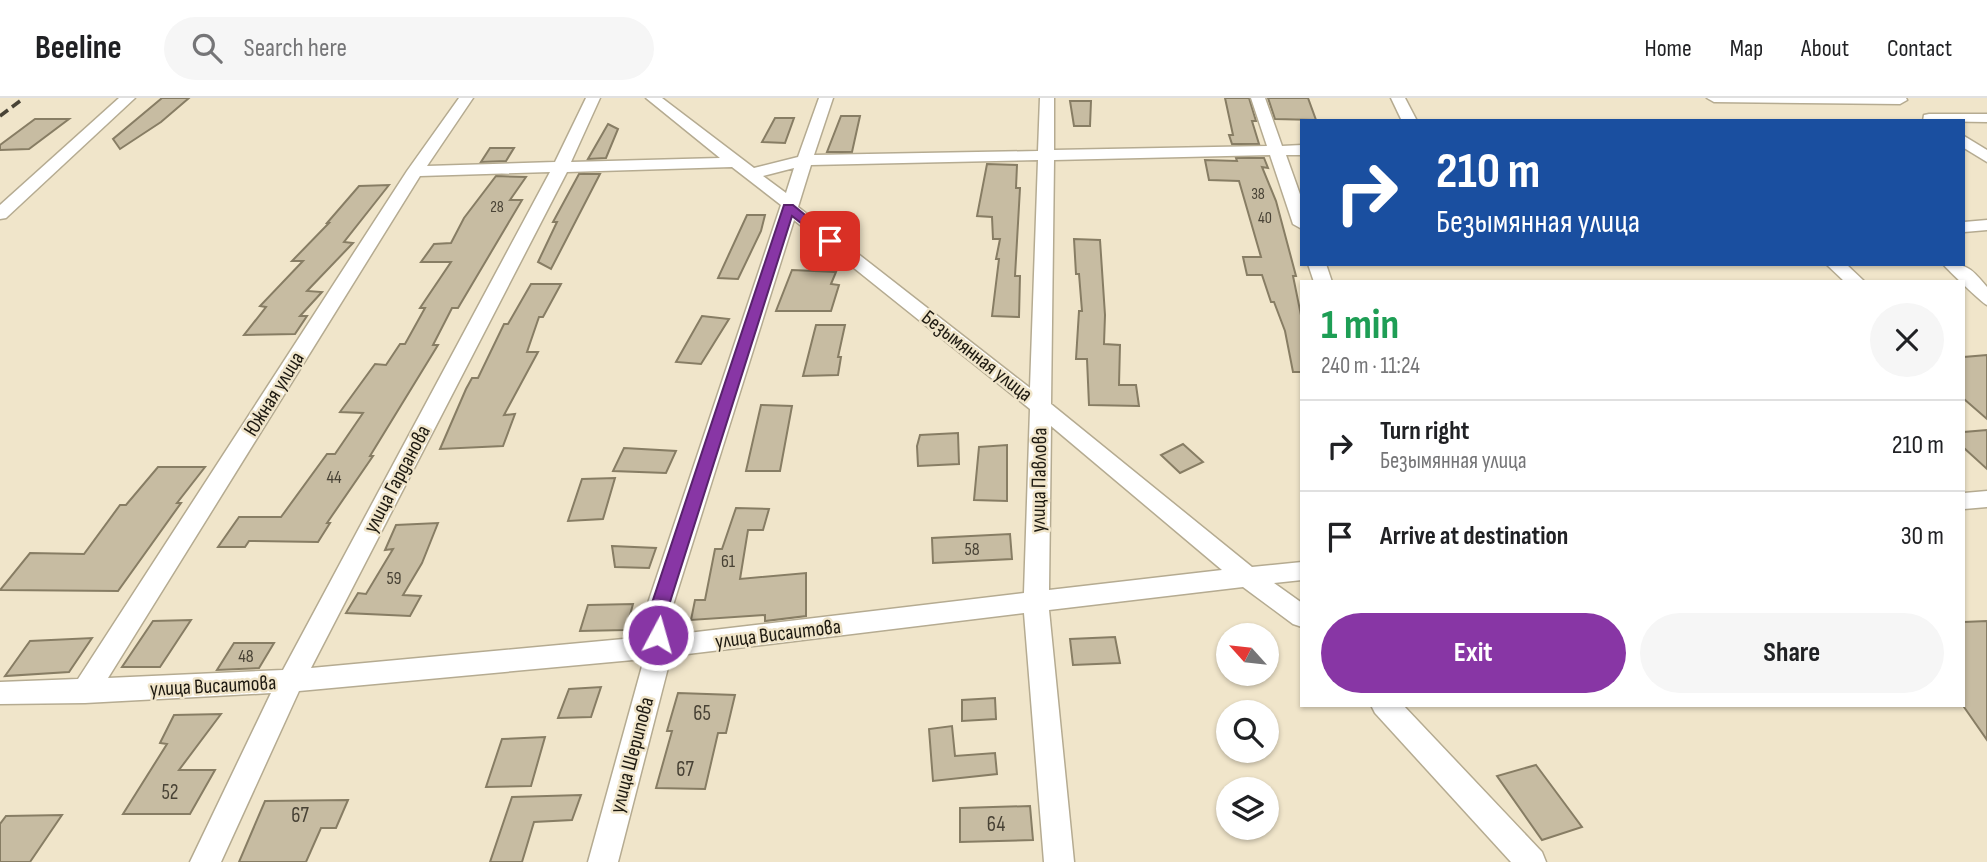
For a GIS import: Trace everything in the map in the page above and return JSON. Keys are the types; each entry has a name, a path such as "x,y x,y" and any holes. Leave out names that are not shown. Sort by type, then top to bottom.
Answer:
{"street":[{"path":"0,214 128,98"},
{"name":"Южная улица","path":"85,692 415,171 466,98"},
{"name":"улица Гарданова","path":"205,862 290,682 561,167 593,98"},
{"name":"Безымянная улица","path":"653,98 1040,405 1247,577 1300,616"},
{"name":"улица Шерипова","path":"603,862 660,648 655,621 826,98"},
{"name":"улица Павлова","path":"1047,98 1036,603 1059,862"},
{"path":"1258,98 1300,219"},
{"path":"1398,98 1409,119"},
{"path":"1714,98 1915,109 1987,118"},
{"path":"1965,142 1987,157"},
{"path":"415,171 561,167 742,168 807,160 1300,150"},
{"path":"1965,227 1987,225"},
{"path":"1837,266 1854,280"},
{"path":"1955,266 1967,275 1987,299"},
{"path":"1965,501 1987,499"},
{"name":"улица Висаитова","path":"0,693 85,692 290,682 660,648 1300,571"},
{"path":"1387,707 1531,862"}],"building":[{"path":"162,98 189,98 161,122 120,149 113,139"},
{"path":"1225,98 1249,98 1259,144 1232,144 1229,135 1233,135"},
{"path":"1268,98 1308,98 1316,119 1300,120 1275,119"},
{"path":"1070,101 1091,101 1090,126 1074,126"},
{"path":"841,116 860,116 852,152 827,152"},
{"path":"775,118 794,118 785,143 762,142"},
{"path":"35,119 69,119 29,149 0,150 0,145"},
{"path":"608,124 618,129 606,158 588,159"},
{"path":"490,148 514,148 506,161 481,162"},
{"path":"1236,158 1264,158 1268,168 1262,167 1276,201 1296,276 1293,276 1300,310 1300,372 1293,372 1285,331 1262,275 1247,275 1243,257 1261,257 1239,181 1209,180 1205,160 1237,161"},
{"path":"987,164 1017,165 1016,188 1020,188 1015,276 1020,276 1019,317 992,316 1000,239 993,239 992,217 977,216"},
{"path":"579,174 600,174 551,269 538,262 557,222 553,222"},
{"path":"496,176 526,177 510,200 522,200 458,308 452,308 433,345 438,345 370,456 373,456 327,523 330,523 318,542 249,541 245,547 218,547 239,517 281,517 327,454 335,454 363,413 340,412 375,364 386,365 400,344 405,344 425,308 420,308 451,262 421,262 434,244 451,243 464,218"},
{"path":"389,185 344,242 353,243 307,291 322,292 300,316 307,316 295,334 244,335 266,307 260,306 303,261 292,261 329,223 359,186"},
{"path":"747,215 765,215 761,231 738,279 718,278"},
{"path":"1074,239 1100,240 1105,315 1104,344 1120,345 1119,385 1136,385 1139,406 1089,405 1087,359 1076,359 1079,311 1082,311"},
{"path":"792,270 836,272 831,284 839,285 831,311 776,311"},
{"path":"531,284 561,284 543,317 539,317 527,352 538,352 504,415 515,414 503,446 440,449 472,378 478,378 504,324 508,324"},
{"path":"702,316 729,319 701,364 676,362"},
{"path":"816,325 845,325 838,357 841,357 838,375 803,376"},
{"path":"1987,355 1987,419 1965,400 1965,357"},
{"path":"761,405 792,406 780,471 746,471"},
{"path":"1987,430 1987,469 1965,449 1965,432"},
{"path":"958,433 959,464 918,466 917,446 920,435"},
{"path":"1183,444 1203,462 1180,473 1161,455"},
{"path":"1007,445 1007,501 974,500 979,447"},
{"path":"624,448 676,451 666,473 613,471"},
{"path":"158,467 205,467 177,503 181,503 118,591 0,590 30,553 84,554 120,505 126,505"},
{"path":"615,478 603,519 568,521 582,479"},
{"path":"736,508 769,509 763,530 748,530 740,579 806,573 806,616 765,621 765,615 691,620 695,600 705,600 715,549 722,549"},
{"path":"438,523 422,563 403,595 421,596 410,616 346,613 358,593 366,594 393,549 385,550 396,525"},
{"path":"1010,534 1012,559 933,563 932,538"},
{"path":"612,546 656,548 649,568 615,567"},
{"path":"633,604 626,630 580,631 588,605"},
{"path":"191,620 160,667 122,667 153,621"},
{"path":"1987,621 1987,740 1964,707 1965,622"},
{"path":"1115,637 1120,663 1073,665 1070,639"},
{"path":"92,638 69,672 5,676 30,641"},
{"path":"234,643 274,643 259,668 217,670"},
{"path":"601,687 591,717 558,718 569,689"},
{"path":"678,693 735,695 726,733 718,733 705,789 656,788 672,731 667,731"},
{"path":"995,698 996,719 962,721 962,700"},
{"path":"221,714 179,770 215,770 190,814 123,814 167,744 160,743 174,715"},
{"path":"952,726 955,756 995,753 997,774 933,781 929,729"},
{"path":"545,737 531,786 486,787 502,739"},
{"path":"1536,765 1582,827 1542,840 1497,776"},
{"path":"581,795 572,820 534,822 522,862 490,862 512,797"},
{"path":"348,800 336,828 321,828 306,862 239,862 265,801"},
{"path":"1030,806 1033,840 960,842 960,808"},
{"path":"62,815 30,862 0,862 0,824 6,816"}],"railway":[{"path":"0,116 24,98"}],"route":[{"path":"658,635 655,621 789,208 830,241"}]}
